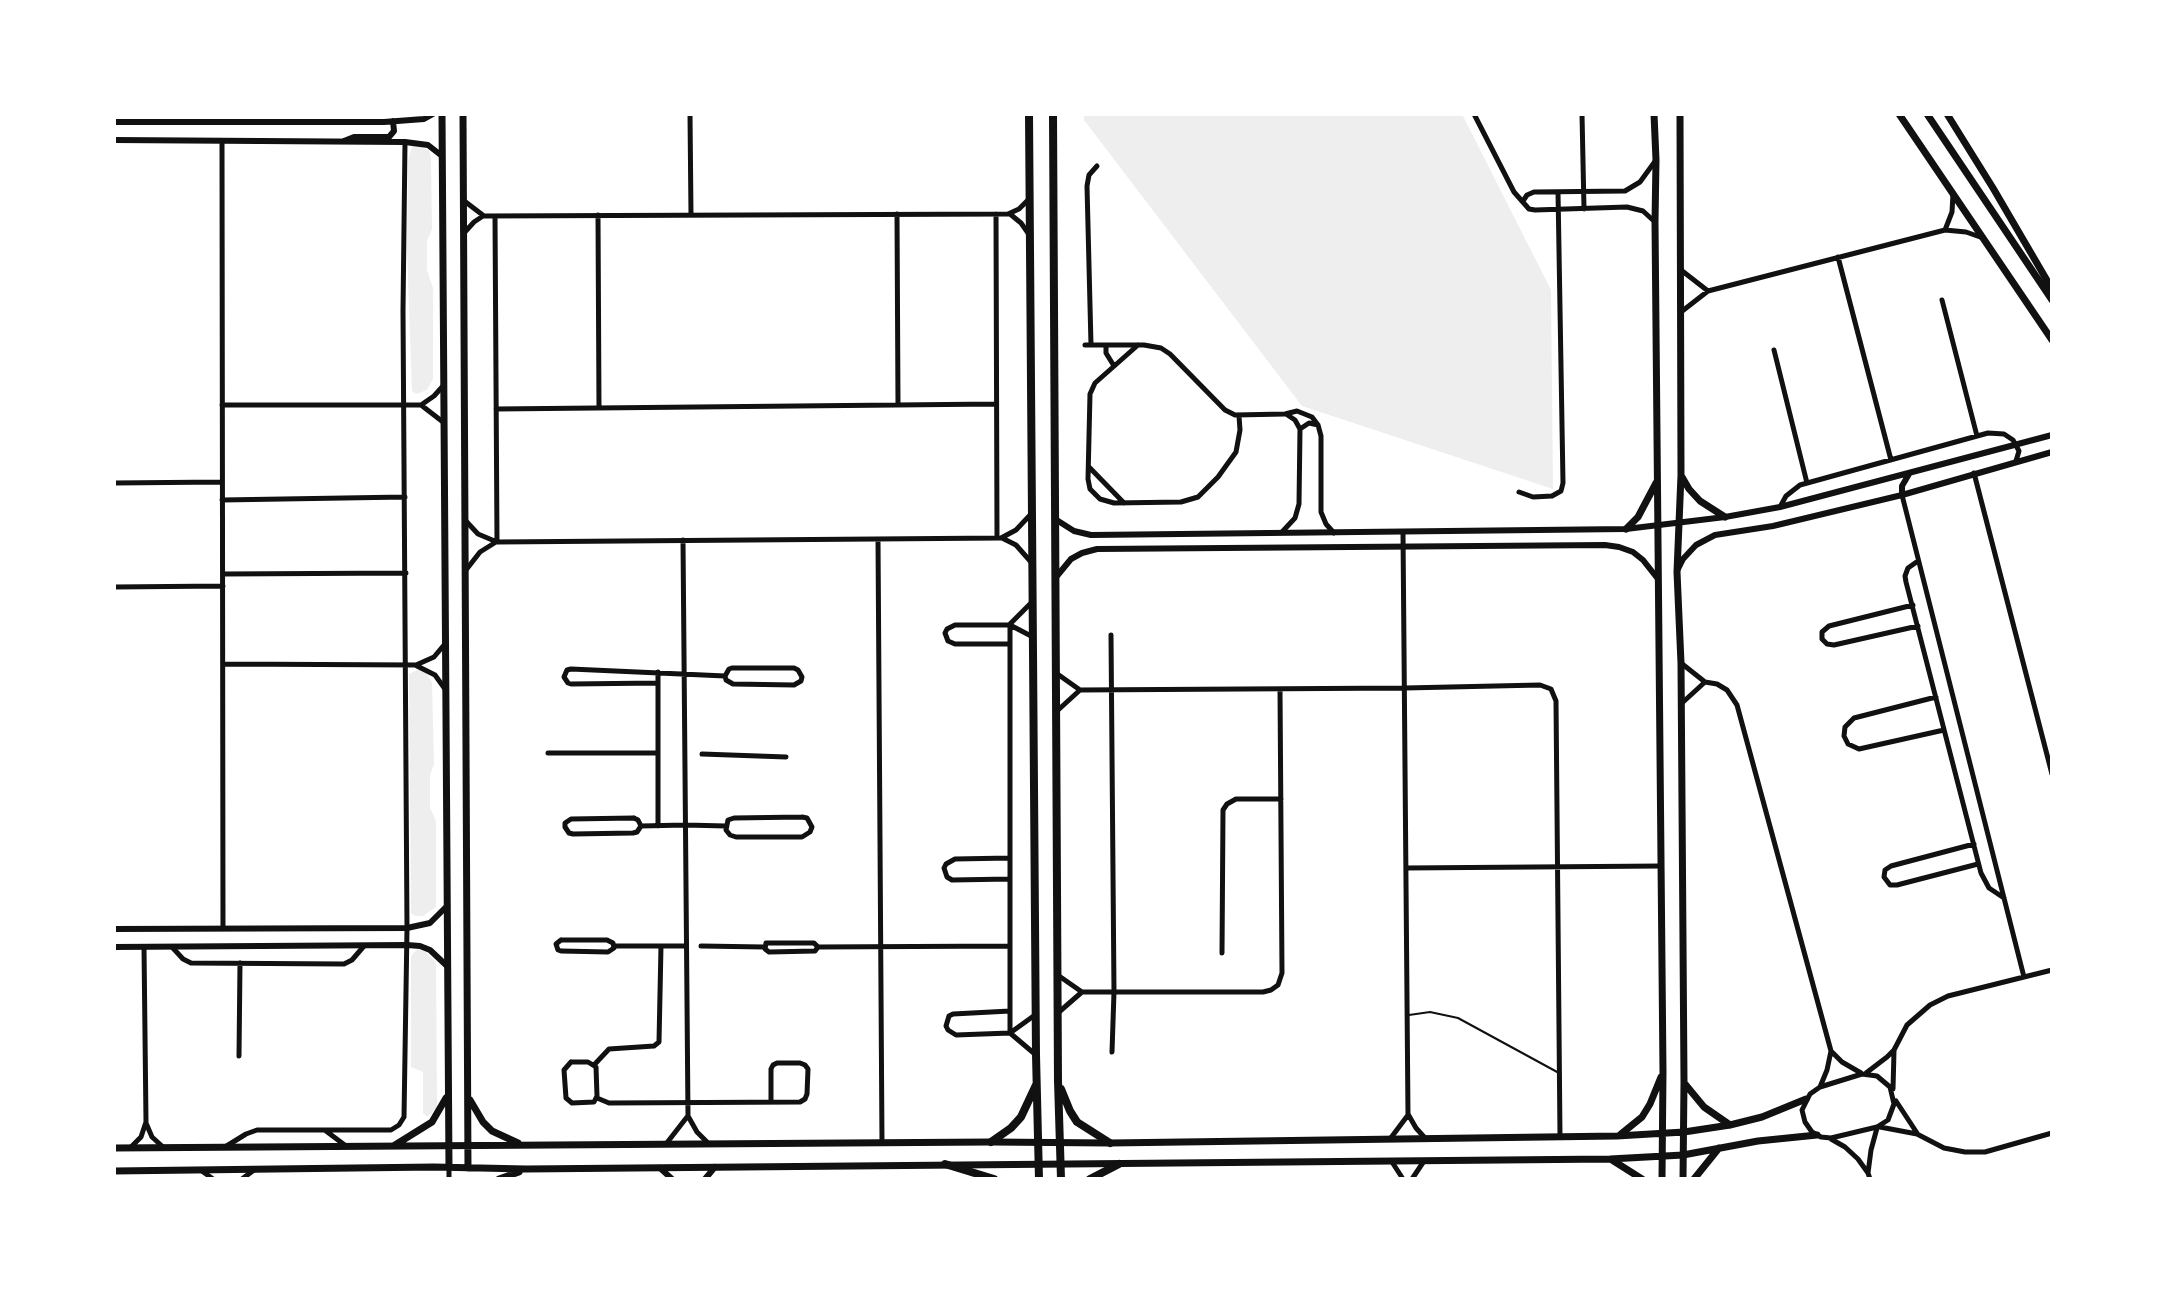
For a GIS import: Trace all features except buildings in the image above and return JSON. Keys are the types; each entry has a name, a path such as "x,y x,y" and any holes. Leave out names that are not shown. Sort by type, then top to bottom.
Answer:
{"highway":[{"path":"1029,114 1039,1179"},
{"path":"1053,114 1057,974 1061,1179"},
{"path":"991,1142 1021,1117 1038,1080"},
{"path":"1058,1081 1074,1119 1110,1143"},
{"path":"945,1164 994,1179"},
{"path":"1090,1179 1119,1164"}],"main road":[{"path":"442,114 449,1167"},
{"path":"463,114 468,1168"},
{"path":"1654,114 1662,1179"},
{"path":"1680,114 1681,475 1677,572 1681,663 1683,1179"},
{"path":"1899,114 2052,340"},
{"path":"1927,114 2052,300"},
{"path":"1947,114 2052,289"},
{"path":"1681,475 1700,501 1726,517"},
{"path":"1626,529 1638,517 1657,481"},
{"path":"1617,1136 1637,1123 1646,1111 1663,1072"},
{"path":"1684,1082 1704,1107 1730,1125"},
{"path":"394,1145 432,1122 448,1092"},
{"path":"467,1093 476,1113 492,1131 524,1146"},
{"path":"114,1148 1110,1143 1617,1136 1684,1132 1730,1125 1777,1112 1806,1099"},
{"path":"114,1171 1610,1159 1683,1155 1758,1141 1817,1135"},
{"path":"1694,1179 1719,1148"},
{"path":"1610,1159 1642,1179"},
{"path":"499,1179 526,1169"}],"street":[{"path":"114,122 393,121 424,119 433,114"},
{"path":"690,114 691,215"},
{"path":"1474,114 1511,187 1532,210 1633,208 1647,214 1655,222"},
{"path":"1582,114 1584,209"},
{"path":"342,142 354,137 389,137 394,131 393,121"},
{"path":"114,140 405,142 428,145 442,156"},
{"path":"222,141 223,928"},
{"path":"225,1148 257,1130 391,1130 404,1117 407,945 405,142"},
{"path":"1523,201 1530,193 1619,192 1630,189 1640,182 1656,160"},
{"path":"1097,166 1089,175 1087,186 1088,345 1156,346 1166,351 1225,410 1239,416 1302,412 1312,417 1318,425 1321,442 1320,506 1326,524 1334,533"},
{"path":"1519,492 1533,497 1552,496 1561,491 1563,483 1558,192"},
{"path":"1945,230 1950,221 1953,193"},
{"path":"463,235 484,216 1009,214 1031,197"},
{"path":"463,200 484,216"},
{"path":"897,214 898,405"},
{"path":"996,214 999,538"},
{"path":"1009,214 1021,223 1029,235"},
{"path":"598,215 599,408"},
{"path":"495,216 497,542"},
{"path":"1680,313 1708,291 1945,230 1984,238"},
{"path":"1838,257 1891,460"},
{"path":"1681,270 1708,291"},
{"path":"1942,300 1977,436"},
{"path":"1106,345 1106,353 1114,366"},
{"path":"1138,345 1095,383 1090,394 1088,467 1089,484 1096,496 1104,501 1124,503 1192,500 1204,492 1236,452 1239,416"},
{"path":"1774,350 1807,483"},
{"path":"222,405 421,405 443,385"},
{"path":"496,409 996,404"},
{"path":"421,405 444,423"},
{"path":"1279,533 1292,523 1298,509 1300,429 1295,420 1285,414"},
{"path":"1300,429 1309,423 1318,425"},
{"path":"1780,507 1790,492 1807,483 1977,436 1999,433 2009,437 2017,445 2019,455 2016,461"},
{"path":"1055,519 1074,531 1091,535 1626,529 1780,507 2052,435"},
{"path":"1677,572 1683,559 1707,538 1773,526 1902,495 2052,452"},
{"path":"1088,467 1124,503"},
{"path":"1974,473 2052,774"},
{"path":"1909,474 1902,486 1902,495 2024,977"},
{"path":"114,483 222,482"},
{"path":"222,500 405,497"},
{"path":"999,538 1016,530 1032,512"},
{"path":"1726,517 1724,527 1727,534"},
{"path":"465,520 478,534 497,542 999,538 1016,545 1033,563"},
{"path":"1403,533 1408,1114 1427,1140"},
{"path":"878,539 882,1143"},
{"path":"683,540 687,1102 688,1116 697,1132 710,1144"},
{"path":"466,570 480,552 497,542"},
{"path":"1055,579 1071,559 1097,549 1612,545 1640,557 1659,580"},
{"path":"1918,561 1908,568 1905,576 1978,864 1986,883 1993,892 2004,898"},
{"path":"223,574 406,573"},
{"path":"114,587 223,586"},
{"path":"1033,600 1010,625 1010,1033 1036,1055"},
{"path":"1913,605 1829,626 1822,632 1822,639 1834,645 1918,626"},
{"path":"1010,644 955,644 948,641 945,633 955,625 1010,625 1033,637"},
{"path":"1111,635 1112,1052"},
{"path":"223,664 416,665 434,657 445,644"},
{"path":"1681,663 1705,682 1722,686 1737,705 1831,1051 1820,1087"},
{"path":"416,665 435,675 445,689"},
{"path":"732,668 794,668 802,677 794,685 779,685 733,684 725,676 732,668"},
{"path":"658,683 571,684 564,677 571,669 725,676"},
{"path":"658,672 658,826"},
{"path":"1056,672 1080,690 1540,685 1551,689 1556,701 1560,1137"},
{"path":"1681,705 1705,682"},
{"path":"1057,974 1082,992 1263,992 1278,985 1282,973 1280,689"},
{"path":"1056,712 1080,690"},
{"path":"1936,697 1854,718 1845,727 1844,736 1848,744 1859,749 1944,730"},
{"path":"548,753 658,753"},
{"path":"702,754 786,757"},
{"path":"1222,953 1223,810 1236,799 1281,799"},
{"path":"802,817 807,818 812,827 802,837 736,837 730,835 726,826 728,820 734,818 802,817"},
{"path":"634,818 641,826 633,833 573,834 569,833 565,823 571,819 634,818"},
{"path":"641,826 726,826"},
{"path":"1974,844 1891,866 1885,870 1884,877 1890,885 1897,885 1978,864"},
{"path":"1010,858 955,859 944,868 947,877 952,880 1010,879"},
{"path":"1406,868 1661,866"},
{"path":"114,929 407,928 430,923 447,906"},
{"path":"561,940 607,940 614,946 608,952 561,951 556,944 561,940"},
{"path":"171,946 188,962 344,964 352,960 364,945"},
{"path":"114,947 407,945 430,950 447,966"},
{"path":"614,946 686,946"},
{"path":"594,1065 609,1049 654,1046 659,1042 661,946"},
{"path":"701,946 764,947 769,952 815,951 818,947 1010,946"},
{"path":"130,1148 141,1137 146,1122 144,947"},
{"path":"239,1056 240,963"},
{"path":"1869,1176 1852,1153 1808,1127 1802,1110 1806,1099 1820,1087 1864,1074 1881,1063 1894,1050 1907,1025 1930,1005 1948,996 2052,970"},
{"path":"1058,1014 1082,992"},
{"path":"1010,1011 953,1014 949,1016 946,1026 956,1035 1010,1033 1036,1014"},
{"path":"1869,1176 1871,1150 1878,1127 1891,1115 1894,1050"},
{"path":"1831,1051 1848,1067 1882,1078 1917,1134"},
{"path":"588,1062 594,1065 597,1070 597,1098 592,1103 567,1100 564,1070 568,1064 588,1062"},
{"path":"597,1098 609,1103 800,1102 805,1099 808,1069 805,1065 773,1065 771,1102"},
{"path":"1389,1139 1408,1114"},
{"path":"666,1144 688,1116"},
{"path":"146,1122 152,1137 164,1148"},
{"path":"1831,1138 1878,1127 1917,1134 1944,1148 1975,1153 2052,1133"},
{"path":"325,1130 346,1146"},
{"path":"1391,1161 1403,1179"},
{"path":"1412,1179 1424,1161"},
{"path":"449,1167 449,1179"},
{"path":"705,1179 715,1167"},
{"path":"468,1168 468,1179"},
{"path":"660,1168 672,1179"},
{"path":"242,1179 254,1169"},
{"path":"201,1170 213,1179"}],"lane":[{"path":"1408,1015 1430,1012 1458,1018 1559,1073"}],"shaded area":[{"path":"1084,114 1462,114 1551,290 1553,489 1302,406 1084,120"},
{"path":"413,144 429,150 431,158 432,229 427,241 427,270 433,288 433,379 427,390 416,394 412,391 407,251 408,160"},
{"path":"419,669 427,674 432,683 434,764 430,775 430,808 436,821 436,907 423,916 415,916 411,913 409,674"},
{"path":"417,949 426,952 436,962 437,1107 428,1117 423,1113 423,1072 411,1067 411,956"}]}
